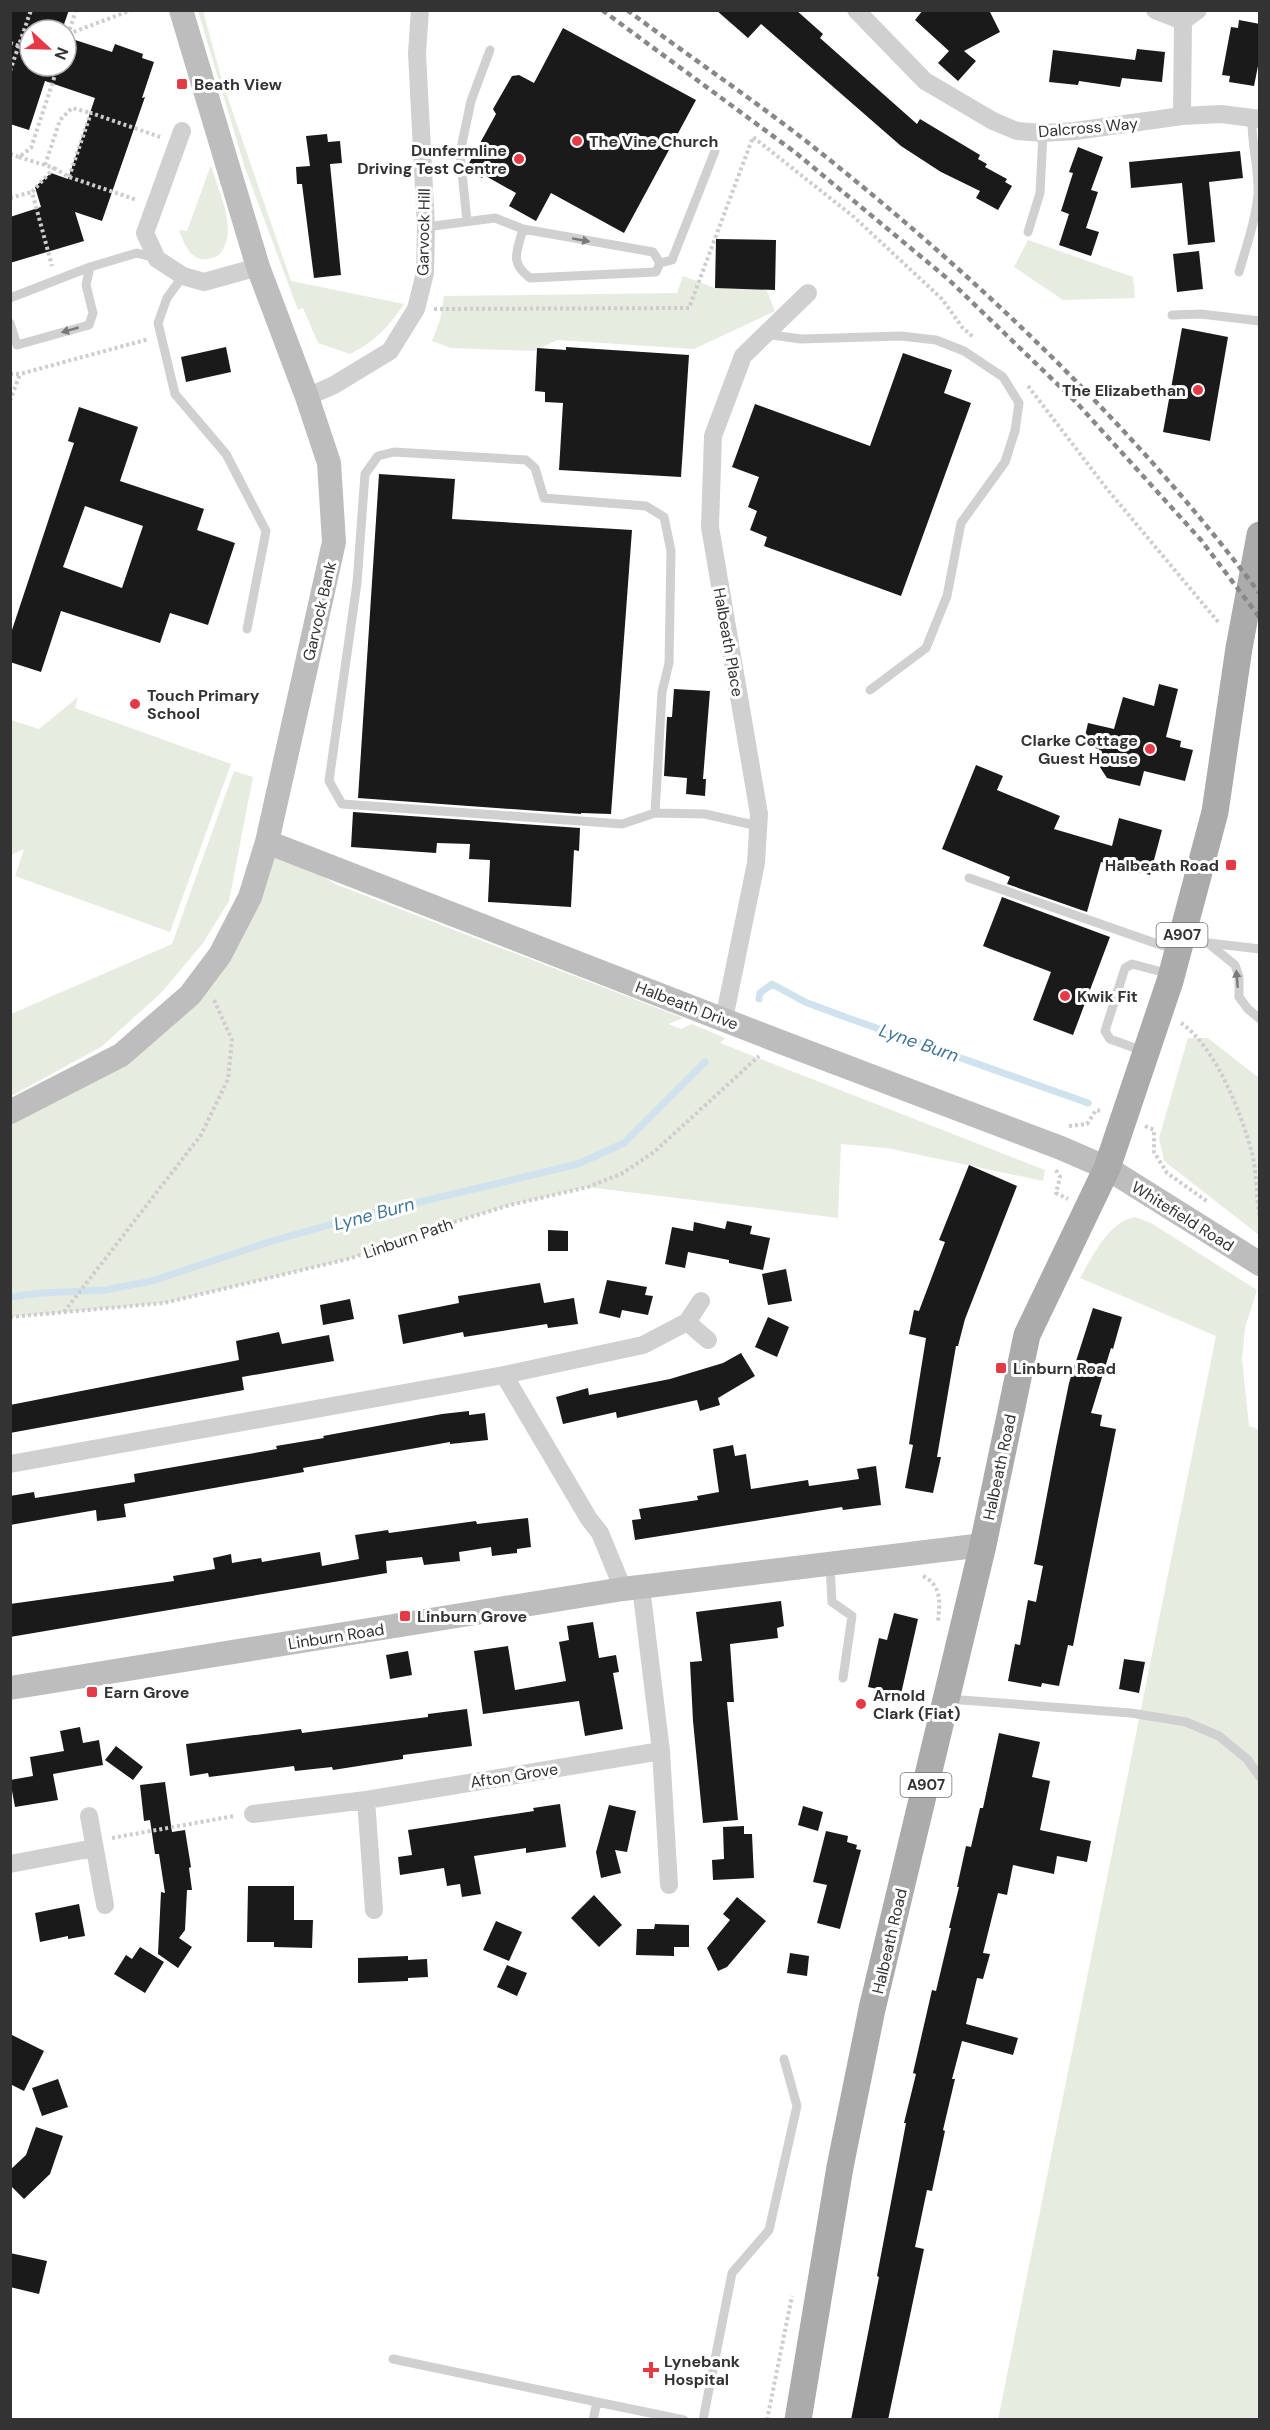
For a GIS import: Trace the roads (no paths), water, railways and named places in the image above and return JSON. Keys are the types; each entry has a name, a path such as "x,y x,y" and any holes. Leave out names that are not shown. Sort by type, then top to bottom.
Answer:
{"main road":[{"name":"Halbeath Road","path":"798,2420 840,2167 872,2009 983,1545 1027,1335 1107,1168 1177,955 1215,812 1239,648 1260,535"}],"street":[{"name":"Garvock Bank","path":"10,1112 121,1055 190,995 220,955 250,897 267,842 334,542 329,463 258,267 181,10"},
{"name":"Garvock Hill","path":"307,397 334,385 390,351 416,309 425,273 426,226 417,53 420,10"},
{"name":"Dalcross Way","path":"856,10 925,81 993,121 1017,131 1043,133 1075,131 1182,116 1221,114 1256,118"},
{"path":"1155,10 1183,21"},
{"path":"1183,21 1198,10"},
{"path":"1182,116 1183,21"},
{"path":"179,137 145,232 158,259 183,276 204,282 258,267"},
{"name":"Halbeath Place","path":"724,1019 756,863 759,814 710,527 713,436 743,356 808,293"},
{"name":"Halbeath Drive","path":"267,842 1061,1148 1107,1168"},
{"name":"Whitefield Road","path":"1107,1168 1260,1264"},
{"path":"10,1464 504,1375 643,1344 687,1322 701,1301"},
{"path":"687,1322 708,1340"},
{"path":"504,1375 632,1588 661,1751 669,1885"},
{"name":"Linburn Road","path":"10,1688 632,1588 983,1545"},
{"name":"Afton Grove","path":"253,1814 366,1800 661,1751"},
{"path":"366,1800 374,1910"},
{"path":"90,1816 105,1905"},
{"path":"10,1864 94,1845"}],"lane":[{"path":"467,221 460,153 471,102 490,50"},
{"path":"1239,272 1257,201 1256,118"},
{"path":"1028,232 1040,193 1043,133"},
{"path":"660,263 672,260 715,151"},
{"path":"426,226 495,218 523,229 653,252 660,263"},
{"path":"523,229 515,259 519,270 530,278 656,272 660,263"},
{"path":"10,298 90,267 137,253 158,259"},
{"path":"10,323 17,345 89,325 93,312 86,285 90,267"},
{"path":"183,276 167,298 158,323 175,394 226,454 266,531 247,629"},
{"path":"1172,315 1201,314 1260,321"},
{"path":"765,334 801,339 901,336 936,340 964,351 1003,377 1019,403 1015,431 1005,462 961,524 947,596 927,648 870,690"},
{"path":"655,813 662,692 669,663 671,551 664,517 646,506 544,498 535,468 526,460 394,452 378,456 365,474 357,583 329,782 342,804 622,824 655,813 705,814 758,826"},
{"path":"969,878 1177,955"},
{"path":"1209,944 1235,966 1239,977 1239,997 1260,1019"},
{"path":"1146,1052 1110,1039 1105,1031 1125,969 1132,964 1177,955 1209,944 1260,949"},
{"path":"830,1565 832,1602 852,1616 843,1678"},
{"path":"947,1698 1131,1713 1186,1722 1219,1736 1247,1759 1260,1777"},
{"path":"703,2420 732,2273 769,2230 797,2106 784,2059"},
{"path":"393,2359 684,2420"},
{"path":"593,2420 597,2402"}],"waterway":[{"name":"Lyne Burn","path":"759,999 760,993 772,984 805,1002 1088,1103"},
{"name":"Lyne Burn","path":"10,1297 105,1290 152,1281 269,1242 357,1217 578,1164 624,1143 705,1062"}],"railway":[{"path":"602,10 796,153 948,279 1076,402 1201,540 1260,618"},
{"path":"627,10 806,141 868,191 989,297 1048,353 1159,470 1260,594"}],"place":[{"name":"Beath View","path":"182,84"},
{"name":"The Vine Church","path":"577,141"},
{"name":"Dunfermline Driving Test Centre","path":"519,159"},
{"name":"The Elizabethan","path":"1198,390"},
{"name":"Touch Primary School","path":"135,704"},
{"name":"Clarke Cottage Guest House","path":"1150,749"},
{"name":"Halbeath Road","path":"1231,865"},
{"name":"Kwik Fit","path":"1065,996"},
{"name":"Linburn Road","path":"1001,1368"},
{"name":"Linburn Grove","path":"405,1616"},
{"name":"Earn Grove","path":"92,1692"},
{"name":"Arnold Clark (Fiat)","path":"861,1704"},
{"name":"Lynebank Hospital","path":"651,2370"}]}
